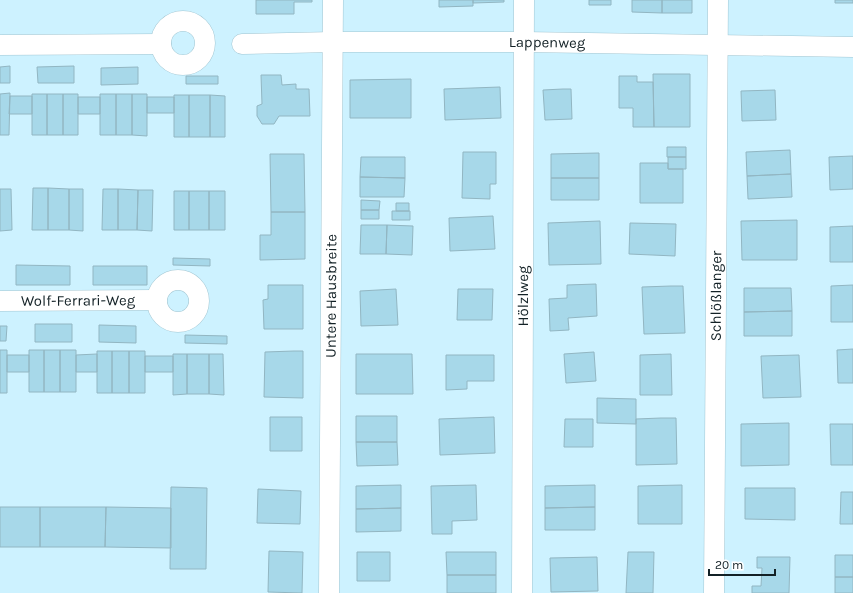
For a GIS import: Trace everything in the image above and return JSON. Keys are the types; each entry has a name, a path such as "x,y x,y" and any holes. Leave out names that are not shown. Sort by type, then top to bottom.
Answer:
{"street":[{"name":"Untere Hausbreite","path":"329,593 333,0"},
{"name":"Hölzlweg","path":"522,593 524,0"},
{"name":"Schlößlanger","path":"714,593 718,0"},
{"name":"Lappenweg","path":"242,44 333,42 524,42 853,47"},
{"path":"0,44 161,44"},
{"name":"Wolf-Ferrari-Weg","path":"0,301 156,300"}],"building":[{"path":"256,0 312,0 312,2 294,2 294,14 256,14"},
{"path":"439,0 473,0 473,6 439,7"},
{"path":"473,0 504,0 504,2 473,3"},
{"path":"589,0 611,0 611,5 589,5"},
{"path":"632,0 662,0 662,13 632,12"},
{"path":"662,0 692,0 692,13 662,13"},
{"path":"835,0 853,0 853,3 835,3"},
{"path":"10,66 10,83 0,83 0,67"},
{"path":"74,66 74,83 38,83 37,67"},
{"path":"138,67 138,84 101,85 101,68"},
{"path":"653,74 690,74 690,127 654,127"},
{"path":"261,75 281,75 282,85 296,84 296,89 309,89 310,116 279,116 274,124 262,124 257,116 257,106 262,104"},
{"path":"186,76 218,76 218,84 186,84"},
{"path":"619,76 637,76 637,82 653,82 654,127 633,127 633,108 619,108"},
{"path":"411,79 411,118 350,118 350,80"},
{"path":"500,87 501,118 445,120 444,89"},
{"path":"571,89 572,119 545,120 543,90"},
{"path":"775,90 776,120 742,121 741,91"},
{"path":"10,93 9,135 0,135 0,94"},
{"path":"32,94 47,94 47,135 32,135"},
{"path":"47,94 63,94 63,135 47,135"},
{"path":"63,94 78,94 78,135 63,135"},
{"path":"100,94 116,94 116,135 100,135"},
{"path":"116,94 132,94 132,135 116,135"},
{"path":"132,94 147,94 147,136 132,135"},
{"path":"174,95 189,95 189,137 174,137"},
{"path":"189,95 210,95 210,137 189,137"},
{"path":"210,95 225,96 225,137 210,137"},
{"path":"10,96 32,96 32,114 9,114"},
{"path":"78,97 100,97 100,114 78,114"},
{"path":"147,97 174,97 174,113 147,113"},
{"path":"667,147 686,147 686,157 667,157"},
{"path":"790,150 791,174 747,176 746,152"},
{"path":"463,152 496,152 496,184 490,184 490,199 462,198"},
{"path":"599,153 599,178 551,178 551,154"},
{"path":"270,154 304,154 305,212 271,212"},
{"path":"853,156 853,189 830,190 829,157"},
{"path":"361,157 405,157 405,178 360,177"},
{"path":"668,157 686,157 686,169 668,169"},
{"path":"640,163 668,163 668,169 683,169 683,203 640,203"},
{"path":"791,174 792,197 748,199 747,176"},
{"path":"360,177 405,178 404,197 360,197"},
{"path":"551,178 599,178 599,200 551,200"},
{"path":"33,188 48,188 48,230 32,230"},
{"path":"48,188 69,189 69,230 48,230"},
{"path":"0,189 11,189 12,230 0,231"},
{"path":"69,189 83,189 83,231 69,230"},
{"path":"103,189 118,189 118,230 102,230"},
{"path":"118,189 138,190 137,230 118,230"},
{"path":"138,190 153,190 152,231 137,230"},
{"path":"174,191 189,191 189,230 174,230"},
{"path":"189,191 209,191 209,230 189,230"},
{"path":"209,191 225,191 225,230 209,230"},
{"path":"361,200 380,201 379,210 361,210"},
{"path":"396,203 409,203 409,211 396,211"},
{"path":"361,210 379,210 379,219 361,219"},
{"path":"392,211 410,211 410,220 392,220"},
{"path":"271,212 305,212 305,259 260,260 260,235 271,235"},
{"path":"493,216 495,249 450,251 449,218"},
{"path":"797,220 797,260 742,260 741,221"},
{"path":"600,221 601,264 549,265 548,223"},
{"path":"630,223 676,224 675,256 629,254"},
{"path":"361,225 387,225 386,254 360,254"},
{"path":"387,225 413,226 412,255 386,254"},
{"path":"853,226 853,262 830,262 830,227"},
{"path":"173,258 210,259 210,266 173,265"},
{"path":"16,265 70,266 70,285 16,285"},
{"path":"93,266 147,266 147,285 93,285"},
{"path":"596,284 597,316 568,318 569,330 550,331 549,299 567,298 567,285"},
{"path":"268,285 303,285 303,329 264,329 263,300 268,299"},
{"path":"853,285 853,322 831,322 831,286"},
{"path":"683,286 685,333 644,334 642,287"},
{"path":"744,288 791,288 792,311 744,312"},
{"path":"396,289 398,325 361,326 360,291"},
{"path":"458,289 493,289 492,320 457,320"},
{"path":"792,311 792,336 744,336 744,312"},
{"path":"35,324 72,324 72,342 35,342"},
{"path":"99,325 136,326 136,343 99,342"},
{"path":"0,326 7,326 6,341 0,341"},
{"path":"185,335 227,336 227,344 185,343"},
{"path":"853,349 853,383 838,383 837,350"},
{"path":"0,350 7,350 7,393 0,393"},
{"path":"29,350 44,350 44,392 29,392"},
{"path":"44,350 60,350 60,392 44,392"},
{"path":"60,350 76,350 76,392 60,392"},
{"path":"97,351 112,351 112,393 97,393"},
{"path":"112,351 129,351 129,393 112,393"},
{"path":"129,351 145,351 145,393 129,393"},
{"path":"303,351 303,398 264,397 265,352"},
{"path":"594,352 596,381 566,383 564,354"},
{"path":"97,354 97,372 76,372 76,355"},
{"path":"173,354 187,354 187,394 173,395"},
{"path":"187,354 209,354 209,394 187,394"},
{"path":"209,354 223,354 224,395 209,394"},
{"path":"356,354 412,354 413,394 356,394"},
{"path":"671,354 672,395 640,395 640,355"},
{"path":"7,355 29,355 29,372 7,372"},
{"path":"446,355 494,355 494,381 467,381 467,389 446,390"},
{"path":"799,355 801,397 763,398 761,356"},
{"path":"145,356 173,356 173,372 145,372"},
{"path":"597,398 636,399 636,424 597,423"},
{"path":"356,416 397,416 397,442 356,442"},
{"path":"270,417 302,417 302,451 270,451"},
{"path":"494,417 495,453 440,455 439,419"},
{"path":"676,418 677,464 636,465 636,419"},
{"path":"565,419 593,419 593,447 564,447"},
{"path":"789,423 789,465 741,466 741,424"},
{"path":"830,424 853,424 853,465 831,465"},
{"path":"356,442 397,442 398,465 357,466"},
{"path":"401,485 401,508 356,509 356,486"},
{"path":"476,485 477,520 452,521 452,534 432,534 431,486"},
{"path":"595,485 595,507 545,508 545,486"},
{"path":"682,485 682,524 638,524 638,486"},
{"path":"171,487 207,488 206,569 170,569"},
{"path":"745,488 795,488 795,520 745,519"},
{"path":"258,489 301,491 300,524 257,523"},
{"path":"841,492 853,492 853,524 840,524"},
{"path":"0,507 40,507 40,547 0,547"},
{"path":"40,507 106,507 105,547 40,547"},
{"path":"106,507 171,508 171,548 105,547"},
{"path":"595,507 595,530 545,530 545,508"},
{"path":"401,508 401,531 356,532 356,509"},
{"path":"269,551 303,552 302,593 268,592"},
{"path":"357,552 390,552 390,581 357,581"},
{"path":"446,552 496,552 496,575 447,575"},
{"path":"628,552 654,552 653,593 626,593"},
{"path":"835,555 853,555 853,577 835,577"},
{"path":"597,557 598,591 551,592 550,558"},
{"path":"757,557 790,557 789,593 752,593 752,586 761,586 762,568 757,568"},
{"path":"447,575 496,575 496,593 447,593"},
{"path":"835,577 853,577 853,593 835,593"}]}
